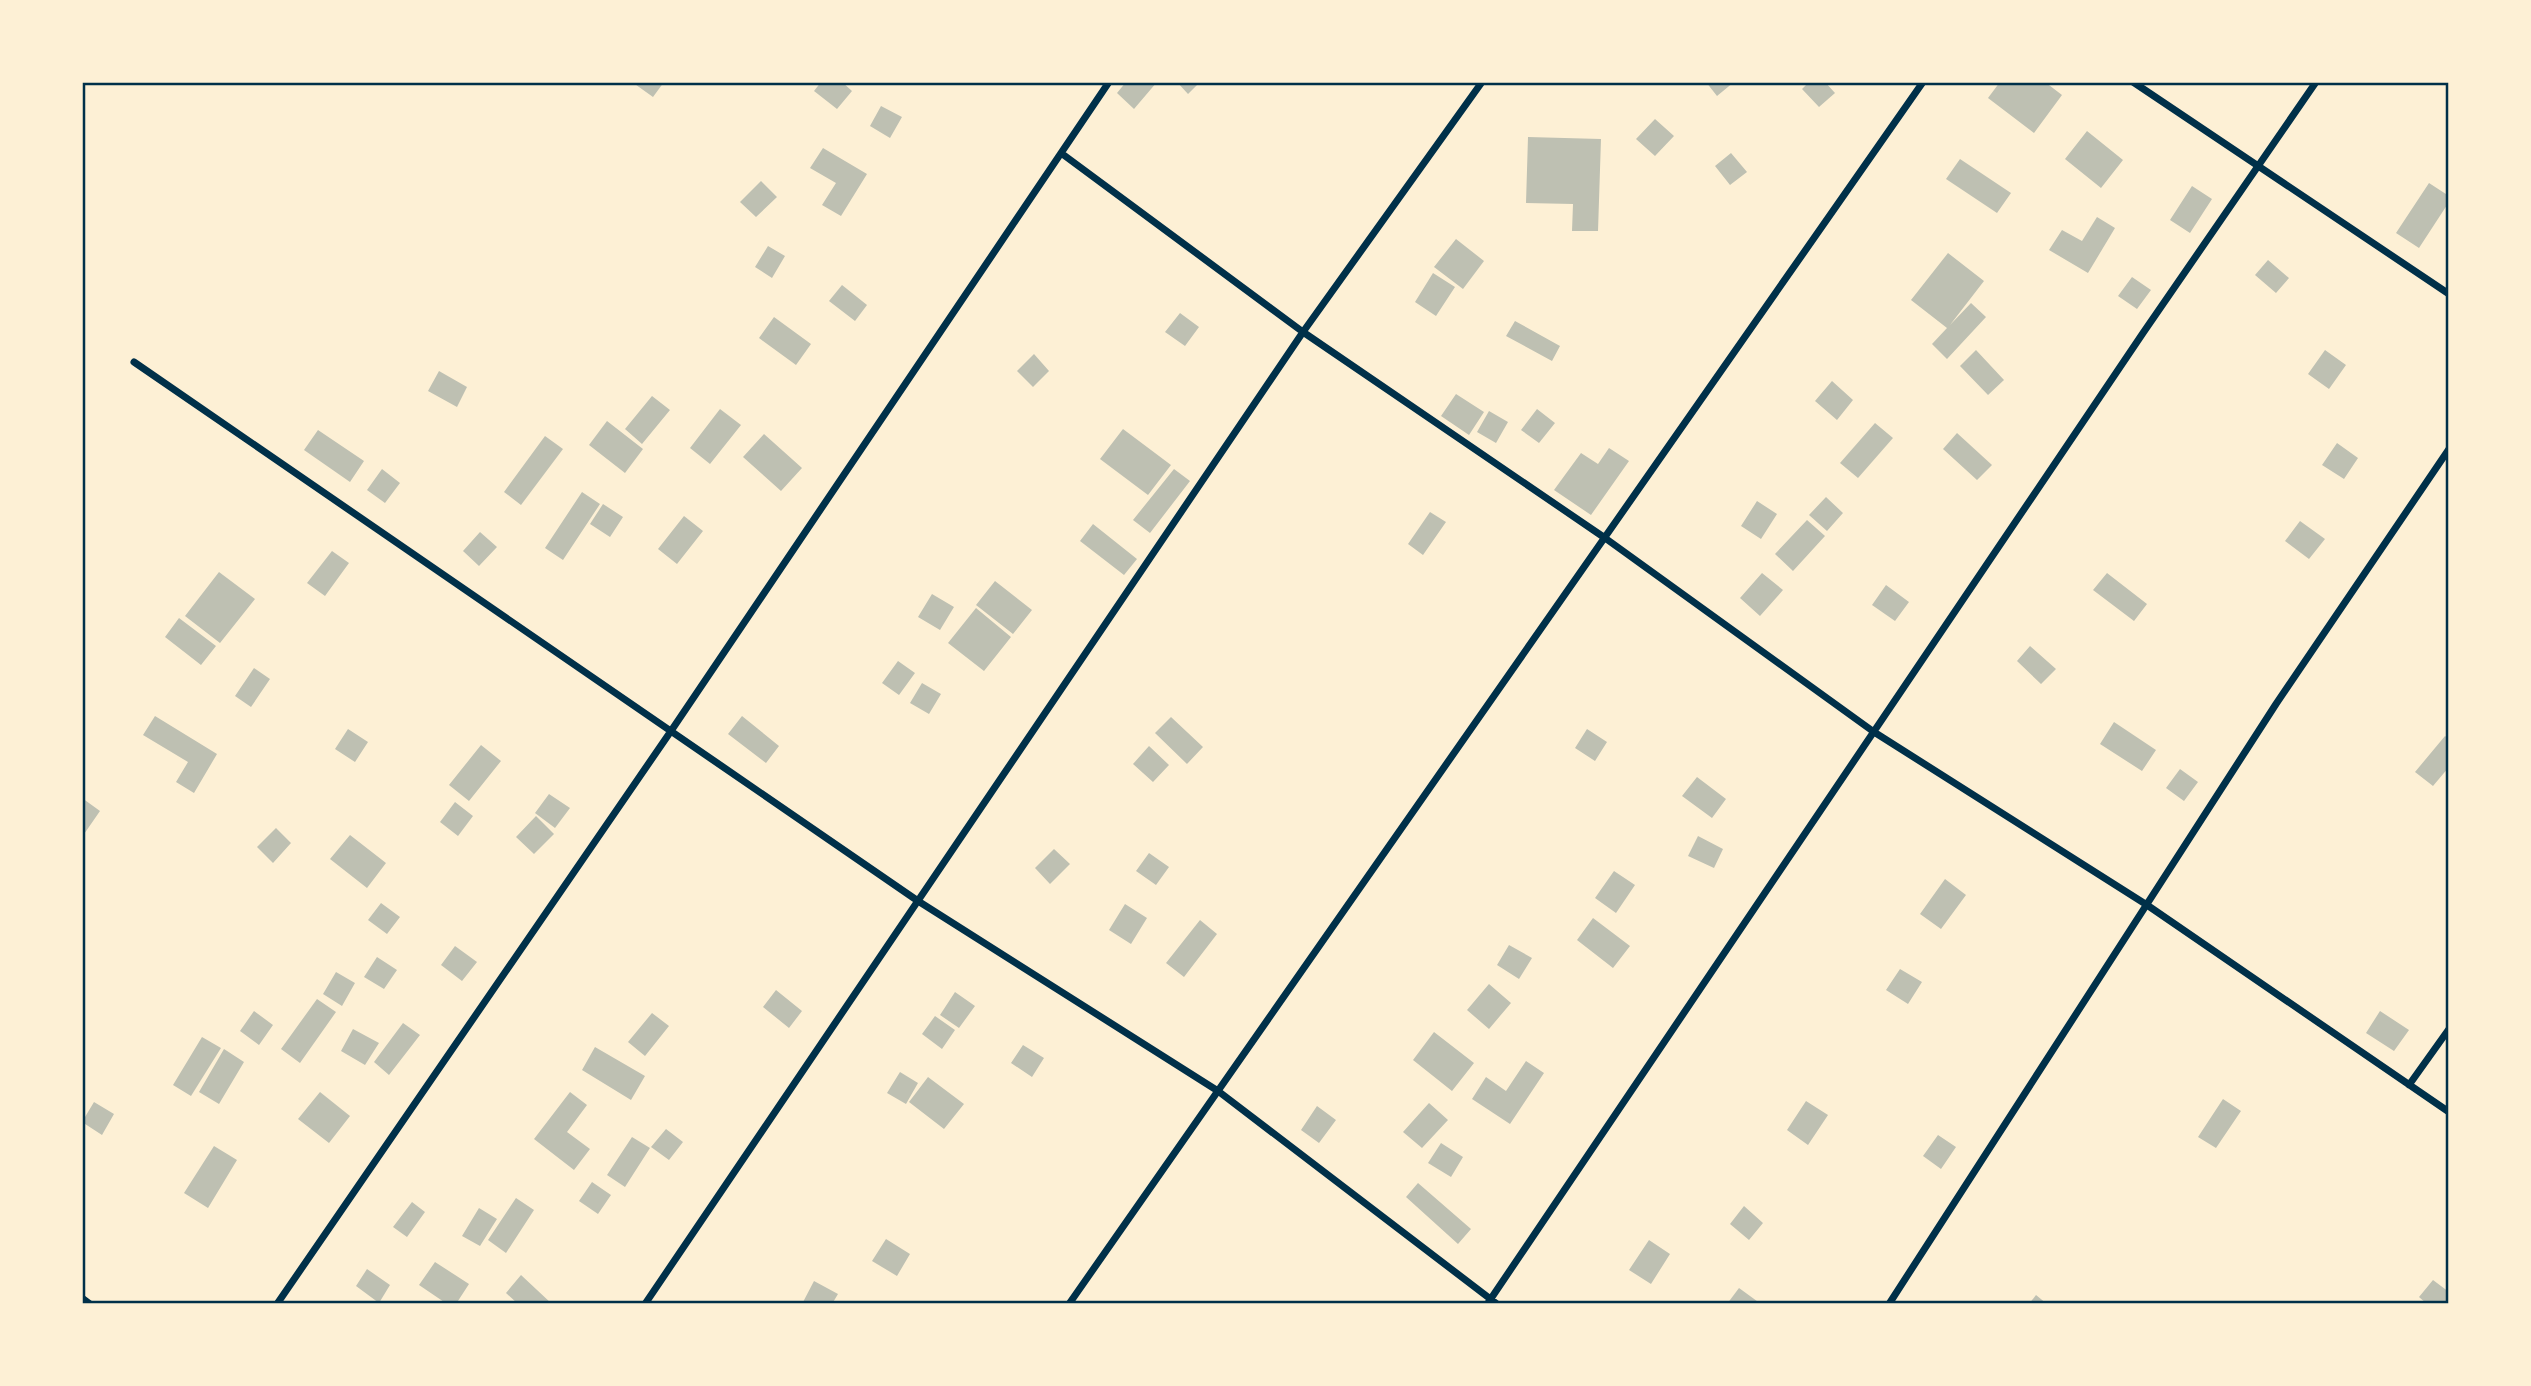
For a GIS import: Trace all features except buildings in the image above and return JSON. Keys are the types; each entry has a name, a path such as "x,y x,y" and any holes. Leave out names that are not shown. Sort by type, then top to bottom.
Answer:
{"street":[{"path":"277,1304 671,731 1109,82"},
{"path":"645,1304 1303,332 1482,82"},
{"path":"1069,1304 1923,82"},
{"path":"2133,82 2449,294"},
{"path":"134,362 918,901 1218,1091 1492,1302 1874,732 2316,82"},
{"path":"1061,153 1303,332 1605,538 1874,732 2147,905 2449,1112"},
{"path":"1889,1304 2276,704 2449,449"},
{"path":"2409,1085 2449,1029"},
{"path":"82,1298 90,1304"}]}
